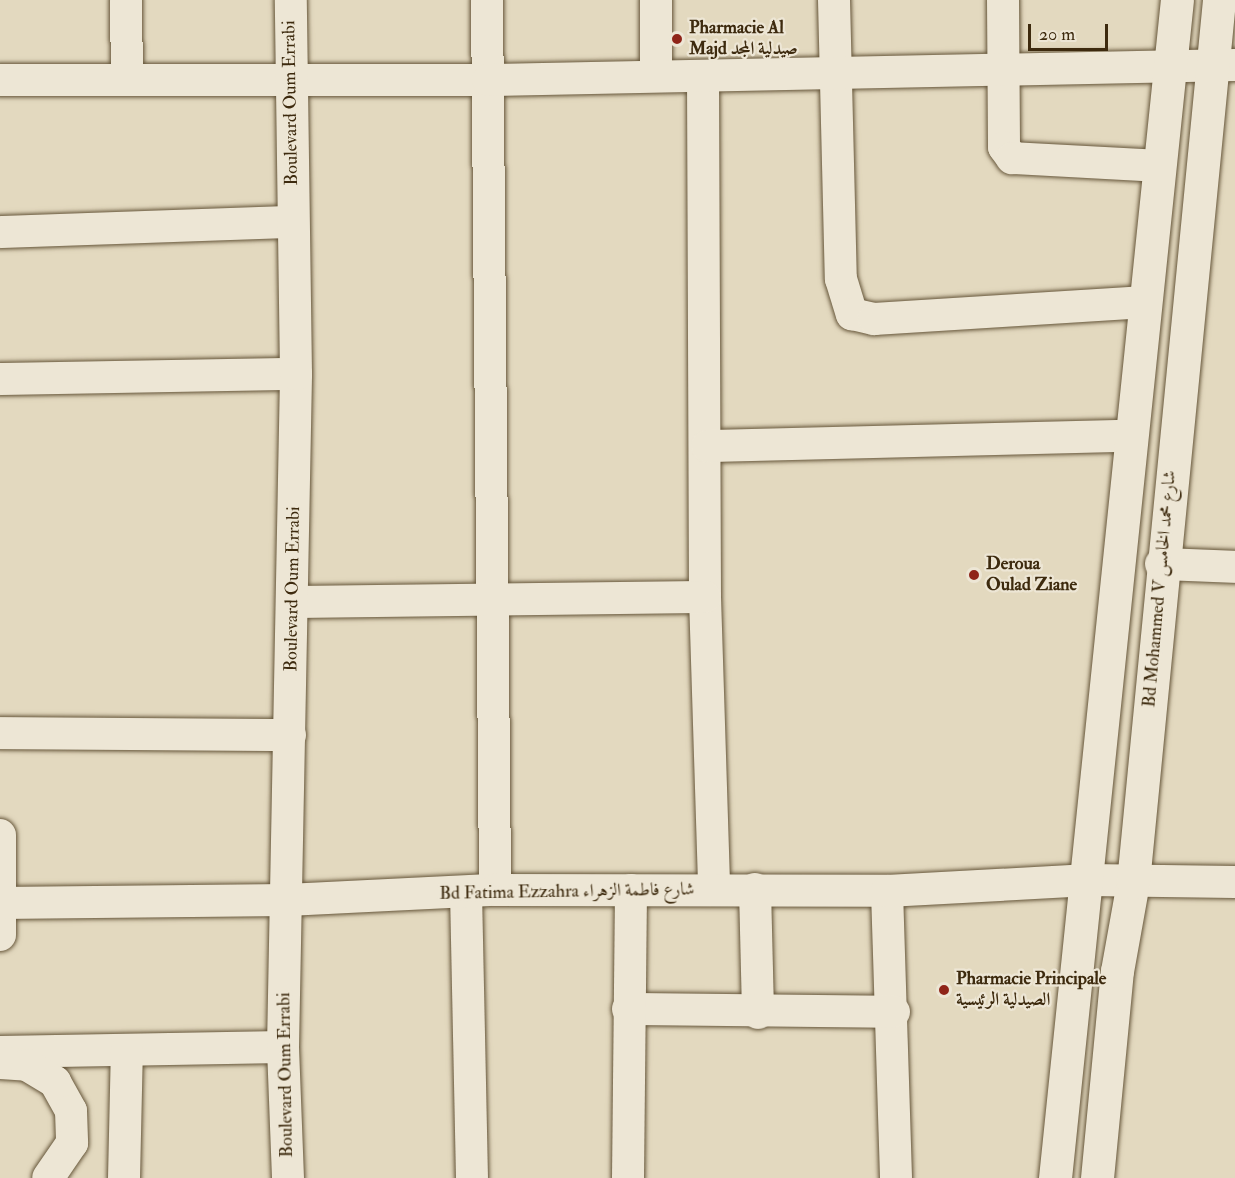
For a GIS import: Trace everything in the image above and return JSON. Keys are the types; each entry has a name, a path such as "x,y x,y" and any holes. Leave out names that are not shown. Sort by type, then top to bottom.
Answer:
{"street":[{"path":"126,0 127,80"},
{"name":"Boulevard Oum Errabi","path":"288,1178 283,1047 296,374 290,79 291,0"},
{"path":"472,1178 480,891 492,602 487,0"},
{"path":"656,0 656,76"},
{"path":"834,0 841,279 852,314 874,320 1145,302"},
{"path":"1003,0 1004,147 1012,158 1159,166"},
{"path":"1055,1178 1089,880 1131,436 1177,0"},
{"name":"Bd Mohammed V شارع محمد الخامس","path":"1097,1178 1117,971 1133,882 1161,564 1223,65 1219,0"},
{"path":"0,80 488,80 703,76 1004,66 1169,63 1223,65"},
{"path":"703,76 707,446 705,597 714,890"},
{"path":"0,232 293,222"},
{"path":"0,379 296,374"},
{"path":"707,446 1131,436"},
{"path":"1161,564 1235,567"},
{"path":"292,602 492,602 705,597"},
{"path":"0,733 290,735"},
{"path":"0,835 2,903 0,935"},
{"name":"Bd Fatima Ezzahra شارع فاطمة الزهراء","path":"2,903 287,900 480,891 755,889 887,891 1089,880 1235,882"},
{"path":"755,889 758,1013"},
{"path":"628,1178 631,890"},
{"path":"887,891 894,1012 896,1178"},
{"path":"628,1010 758,1013 894,1012"},
{"path":"0,1052 283,1047"},
{"path":"124,1178 127,1050"},
{"path":"0,1063 27,1065 55,1082 71,1111 72,1143 48,1178"}],"place":[{"name":"Pharmacie Al Majd صيدلية المجد","path":"677,39"},
{"name":"Deroua Oulad Ziane","path":"974,575"},
{"name":"Pharmacie Principale الصيدلية الرئيسية","path":"944,990"}]}
